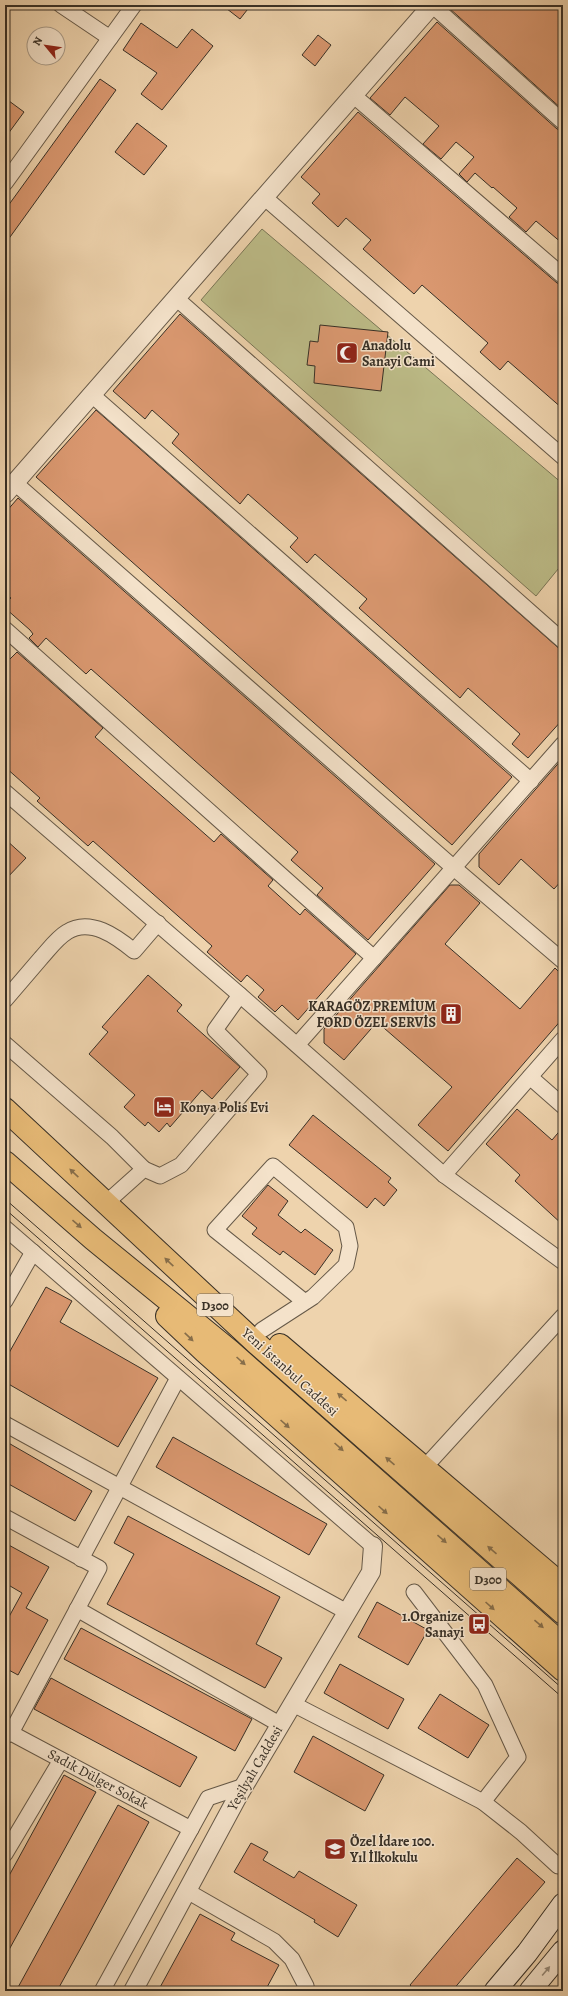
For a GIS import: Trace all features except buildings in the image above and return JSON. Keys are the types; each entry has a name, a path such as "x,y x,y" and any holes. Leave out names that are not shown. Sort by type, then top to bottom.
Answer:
{"highway":[{"name":"Yeni İstanbul Caddesi","path":"5,1109 187,1279 312,1393 563,1613"},
{"name":"Yeni İstanbul Caddesi","path":"5,1162 93,1239 229,1350 563,1645"},
{"path":"93,1239 205,1352 563,1670"},
{"path":"187,1279 216,1294 262,1330 425,1467 563,1586"}],"main road":[{"path":"495,1991 527,1954 560,1908"},
{"path":"510,1991 528,1969 547,1941 560,1908"},
{"path":"530,1991 563,1951"}],"street":[{"path":"61,5 110,38"},
{"path":"6,179 134,5"},
{"path":"563,122 432,5 10,489 563,961"},
{"path":"353,95 563,276"},
{"path":"264,198 563,457"},
{"path":"176,298 563,641"},
{"path":"92,395 531,781"},
{"path":"5,629 374,958"},
{"path":"296,1045 563,744"},
{"path":"5,792 240,995 444,1175 563,1262"},
{"path":"5,1000 58,938 69,930 85,927 98,928 118,938 134,951 158,924"},
{"path":"5,1044 112,1137 144,1169 160,1176 181,1165 259,1074 215,1030 240,995"},
{"path":"444,1175 563,1039"},
{"path":"530,1077 563,1106"},
{"path":"262,1330 305,1302 346,1265 350,1246 346,1227 273,1166 214,1230 305,1302"},
{"path":"106,1203 144,1169"},
{"path":"5,1228 373,1546"},
{"path":"5,1301 33,1252"},
{"path":"425,1467 563,1316"},
{"path":"81,1559 121,1487 178,1378"},
{"path":"5,1424 348,1612"},
{"path":"5,1517 99,1568 8,1734"},
{"name":"Yeşilyalı Caddesi","path":"133,1991 244,1786 371,1572 373,1546"},
{"path":"414,1592 485,1685 518,1757 483,1802"},
{"path":"77,1609 280,1725"},
{"path":"293,1704 483,1802 521,1832 558,1866"},
{"name":"Sadık Dülger Sokak","path":"8,1734 62,1760 190,1829"},
{"path":"5,1854 62,1760"},
{"path":"102,1991 208,1798 244,1786"},
{"path":"187,1890 274,1942 292,1959 306,1986 306,1991"}],"shaded area":[{"path":"262,229 563,484 563,563 536,596 201,300"}],"tram line":[{"path":"5,1199 563,1689"},
{"path":"5,1209 563,1698"}],"place":[{"name":"Anadolu Sanayi Cami","path":"347,353"},
{"name":"KARAGÖZ PREMİUM FORD ÖZEL SERVİS","path":"451,1014"},
{"name":"Konya Polis Evi","path":"164,1107"},
{"name":"1.Organize Sanayi","path":"479,1624"},
{"name":"Özel İdare 100. Yıl İlkokulu","path":"335,1849"}]}
